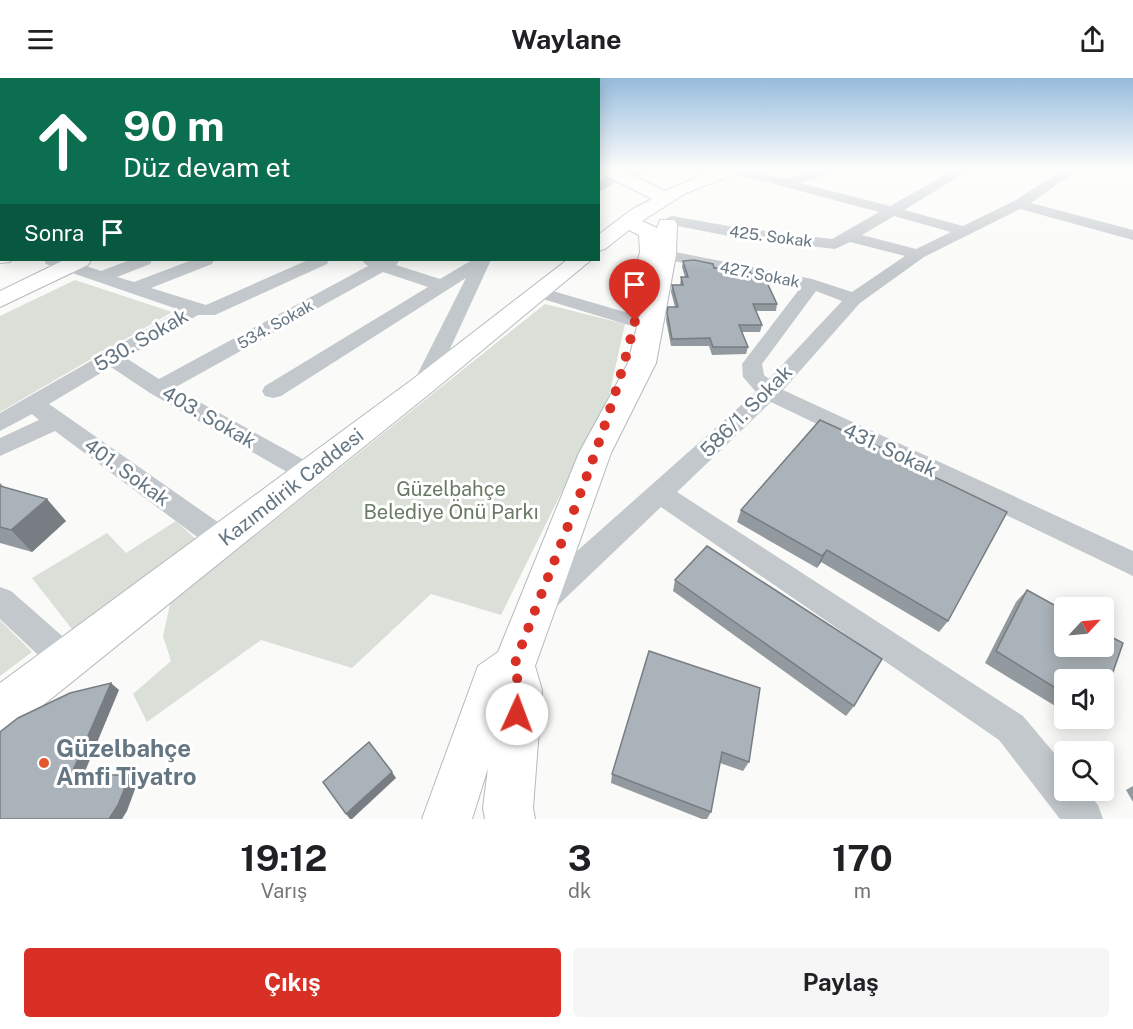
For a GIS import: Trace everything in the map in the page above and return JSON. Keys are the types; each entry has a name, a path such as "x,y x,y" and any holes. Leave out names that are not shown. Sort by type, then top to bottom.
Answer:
{"main road":[{"path":"595,453 642,363 665,255 629,203"},
{"path":"641,223 664,203"},
{"path":"510,819 508,808 520,690 514,666 595,453 626,359 651,252 641,223"},
{"name":"Kazımdirik Caddesi","path":"0,711 423,385 579,261"},
{"path":"0,300 66,262"},
{"path":"447,819 493,681 514,666"}],"street":[{"path":"859,203 965,231"},
{"path":"841,240 906,203"},
{"path":"1019,204 1133,235"},
{"name":"586/1. Sokak","path":"536,606 661,494 769,392 854,299 918,254 1019,204"},
{"name":"425. Sokak","path":"641,223 841,240 918,254"},
{"name":"427. Sokak","path":"665,255 812,284 854,299"},
{"path":"104,276 142,261"},
{"path":"138,287 203,261"},
{"name":"530. Sokak","path":"0,423 195,309 208,312 319,261"},
{"path":"273,391 482,261"},
{"path":"423,385 483,261"},
{"path":"66,262 195,309"},
{"path":"378,262 444,286"},
{"name":"534. Sokak","path":"158,388 378,262"},
{"path":"769,392 754,377 752,364 812,284"},
{"path":"539,292 635,321"},
{"name":"403. Sokak","path":"111,358 158,388 309,473"},
{"name":"431. Sokak","path":"769,392 1133,564"},
{"name":"401. Sokak","path":"33,404 222,540"},
{"path":"0,448 56,421"},
{"path":"661,494 1011,728 1084,819"},
{"path":"0,600 66,660"}],"green space":[{"path":"75,280 172,312 0,412 0,316"},
{"name":"Güzelbahçe Belediye Önü Parkı","path":"545,304 625,324 609,396 501,615 431,594 352,668 261,640 147,722 133,694 171,661 163,636 170,604"},
{"path":"176,521 203,546 75,633 32,578 107,533 126,553"},
{"path":"0,620 32,652 0,676"}],"building":[{"path":"694,260 713,264 714,268 763,274 777,304 753,304 762,325 739,325 748,347 713,347 710,338 672,339 668,307 678,307 672,285 683,285 681,277 688,277 683,261"},
{"path":"820,420 895,454 893,457 1007,512 948,621 827,550 822,556 741,510"},
{"path":"0,486 47,499 11,530 0,527"},
{"path":"707,546 882,659 854,706 675,580"},
{"path":"1027,590 1054,605 1054,657 1114,657 1114,638 1123,643 1114,669 1054,669 1054,687 996,651"},
{"path":"649,651 760,688 749,762 722,752 711,812 612,774"},
{"name":"Güzelbahçe Amfi Tiyatro","path":"111,683 71,775 130,775 118,805 109,819 0,819 0,732 18,718 70,693"},
{"path":"369,742 392,772 346,814 323,782"}],"place":[{"name":"Güzelbahçe Amfi Tiyatro","path":"44,763"}],"route":[{"path":"517,714 520,690 514,666 595,453 626,359 635,321"}]}
